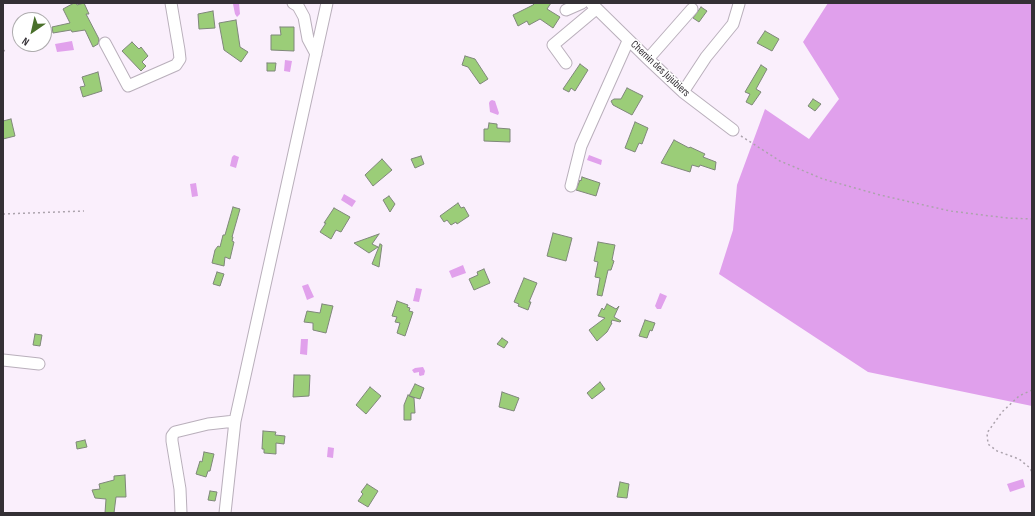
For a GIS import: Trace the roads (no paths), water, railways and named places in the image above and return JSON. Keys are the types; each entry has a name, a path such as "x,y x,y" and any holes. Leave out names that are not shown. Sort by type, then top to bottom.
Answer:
{"street":[{"path":"106,43 128,86 176,65 180,58 171,3"},
{"path":"293,3 298,6 304,16 308,39 316,54"},
{"path":"225,513 235,421 327,3"},
{"path":"566,10 582,3"},
{"path":"683,92 706,56 733,24 739,4"},
{"path":"566,63 553,45 593,6"},
{"name":"Chemin des Jujubiers","path":"593,6 683,92 733,130"},
{"path":"648,59 692,9"},
{"path":"571,186 581,146 628,41"},
{"path":"3,360 39,364"},
{"path":"181,513 180,489 172,436 175,432 208,424 235,421"}]}
